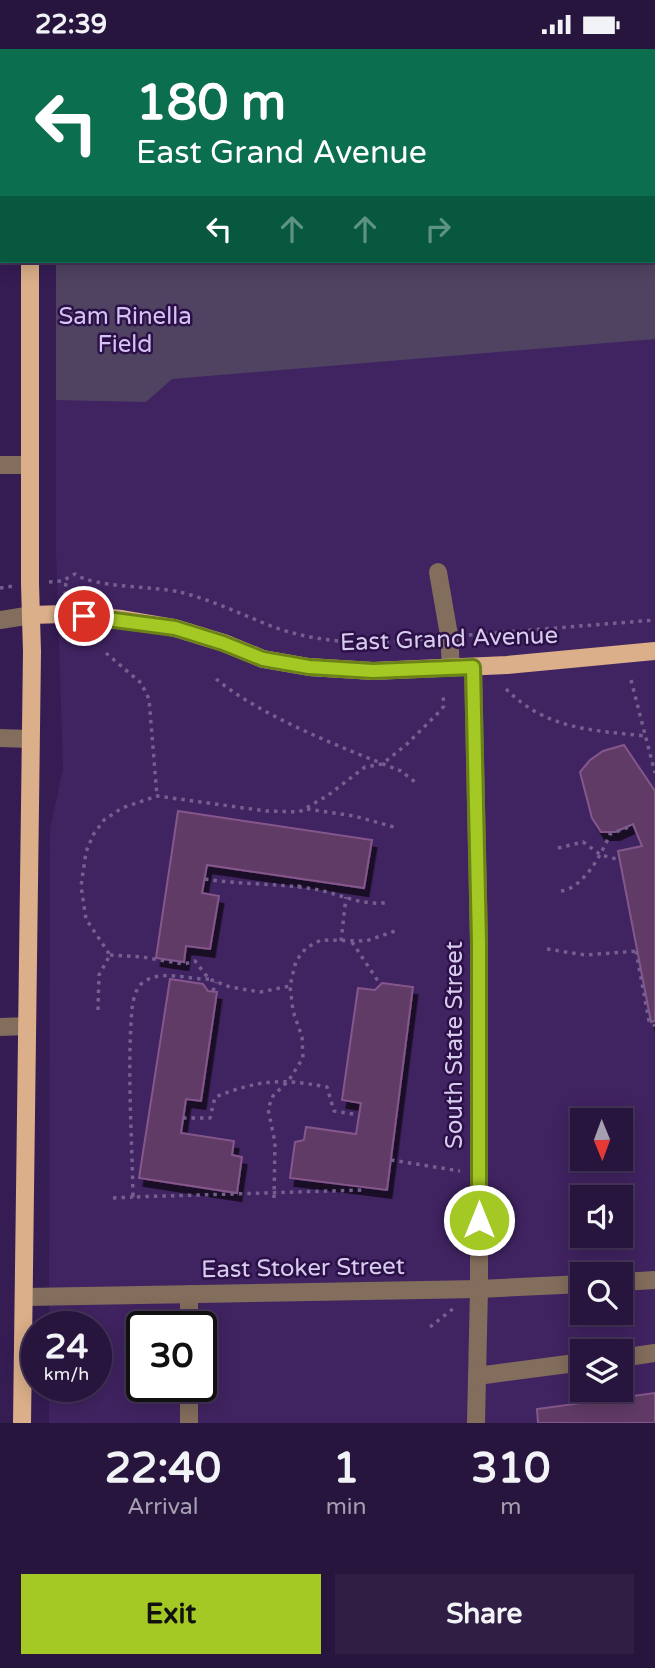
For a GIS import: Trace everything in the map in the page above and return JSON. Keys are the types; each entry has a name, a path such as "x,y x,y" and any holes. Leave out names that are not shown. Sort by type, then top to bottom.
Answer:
{"main road":[{"path":"22,1423 32,615 29,465 30,263"},
{"name":"East Grand Avenue","path":"32,615 99,617 175,628 263,659 309,667 373,671 473,667 655,651"}],"street":[{"path":"0,465 29,465"},
{"path":"438,572 449,635 451,668"},
{"name":"East Grand Avenue","path":"0,620 32,615"},
{"name":"South State Street","path":"473,667 479,942 479,1289 476,1423"},
{"path":"0,738 30,739"},
{"path":"0,1027 27,1026"},
{"path":"633,1281 655,1280"},
{"name":"East Stoker Street","path":"25,1297 479,1289 570,1285"},
{"path":"189,1294 189,1311"},
{"path":"633,1356 655,1353"},
{"path":"477,1376 570,1365"},
{"path":"189,1402 189,1423"}],"path":[{"path":"66,580 75,574 96,583 180,592 272,626 318,639 369,643 428,638"},
{"path":"477,635 655,620"},
{"path":"106,653 141,683 149,699 157,796"},
{"path":"216,679 246,700 401,771 415,782"},
{"path":"631,680 655,773"},
{"path":"506,689 559,724 645,736"},
{"path":"110,955 86,919 81,886 86,852 93,835 104,820 122,808 157,796 266,811 299,812 327,796 365,767 382,764 439,712 444,706 443,696"},
{"path":"648,744 655,741"},
{"path":"305,808 354,816 394,827"},
{"path":"561,891 570,890 601,855 610,834 634,825"},
{"path":"558,848 583,842 601,855 620,860"},
{"path":"205,879 299,888 375,903 389,902"},
{"path":"299,888 300,879"},
{"path":"341,941 346,897"},
{"path":"274,1198 275,1142 268,1109 273,1096 289,1080 303,1058 302,1037 293,1011 290,986 296,961 306,948 321,940 366,941 394,930"},
{"path":"352,942 380,984"},
{"path":"547,949 584,955 637,951 649,1021 655,1026"},
{"path":"110,955 184,964 195,961 209,979"},
{"path":"98,1010 99,975 110,955"},
{"path":"134,1200 132,1007 139,986 159,976 209,979 230,987 260,992 290,986"},
{"path":"213,991 216,982"},
{"path":"183,1118 210,1118 215,1097 246,1085 289,1080 327,1087 334,1111 359,1115"},
{"path":"391,1160 479,1175"},
{"path":"113,1198 134,1200 362,1190 363,1187"}],"shaded area":[{"path":"56,263 655,263 655,1423 49,1423 49,1402 112,1402 112,1311 49,1311 50,829 63,769 56,553"}],"green space":[{"name":"Sam Rinella Field","path":"56,263 655,263 655,339 172,379 146,402 56,400"}],"building":[{"path":"624,745 655,791 655,1021 651,1022 618,851 642,846 633,824 615,832 601,832 592,818 580,772 590,760 603,751"},
{"path":"178,811 372,840 364,888 207,865 202,893 219,896 210,949 186,946 184,962 156,958"},
{"path":"170,979 203,984 208,991 217,992 201,1101 186,1099 181,1133 234,1141 232,1155 242,1157 237,1193 139,1178"},
{"path":"382,983 413,987 387,1190 290,1178 295,1142 304,1140 306,1127 356,1134 361,1103 342,1100 358,988 375,990"},
{"path":"655,1393 655,1423 538,1423 537,1409 589,1402 633,1402 633,1396"}],"route":[{"path":"84,616 175,628 263,659 309,667 373,671 473,667 479,942 479,1220"}]}
